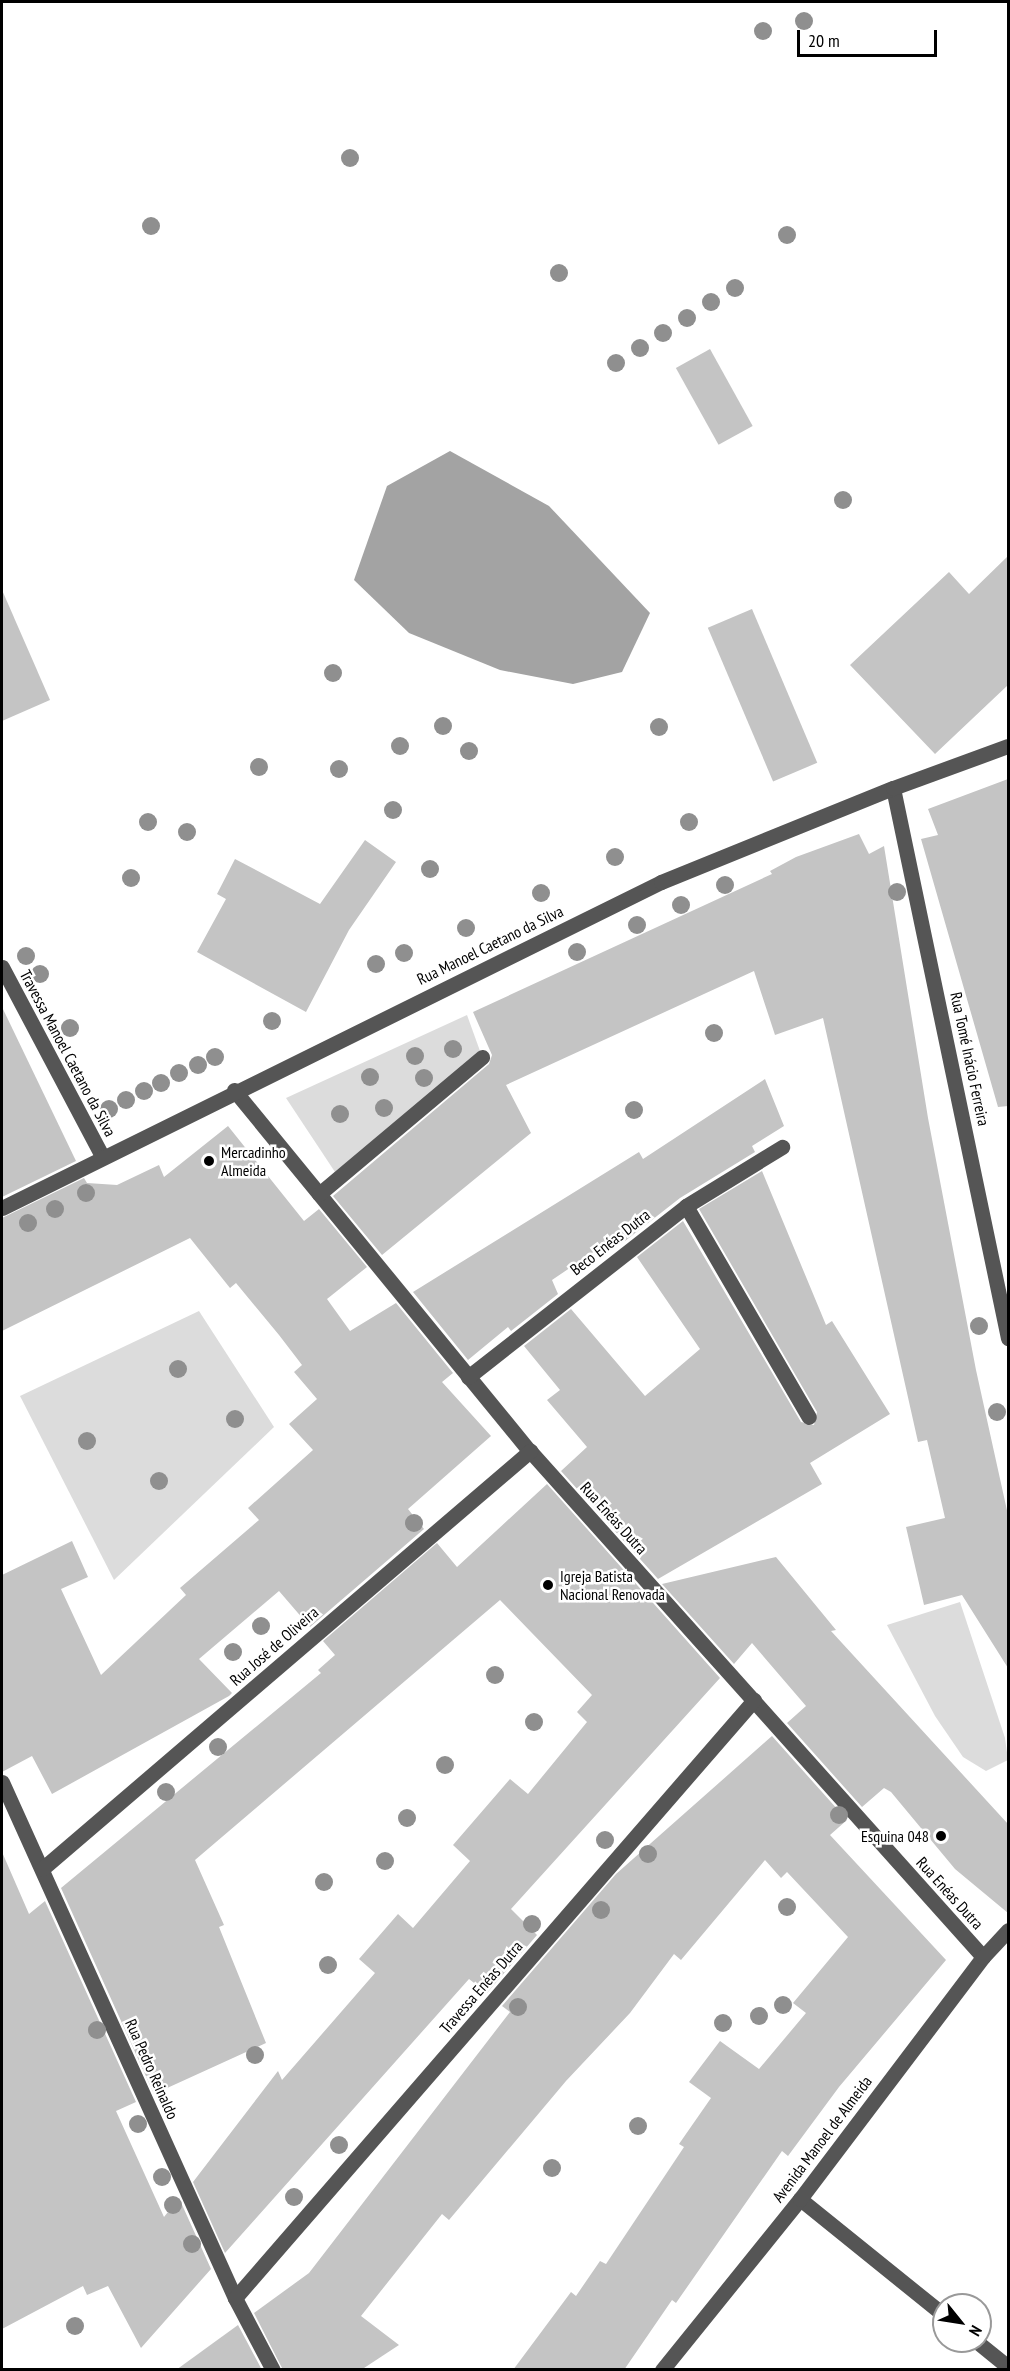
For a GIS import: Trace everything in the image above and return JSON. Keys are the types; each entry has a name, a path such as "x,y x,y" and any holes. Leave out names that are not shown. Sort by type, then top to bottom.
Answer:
{"street":[{"name":"Rua Manoel Caetano da Silva","path":"2,1208 234,1090 661,882 893,788 1008,746"},
{"name":"Rua Tomé Inácio Ferreira","path":"893,788 1003,1286 1008,1338"},
{"name":"Travessa Manoel Caetano da Silva","path":"2,967 102,1156"},
{"path":"320,1194 482,1057"},
{"name":"Rua Enéas Dutra","path":"234,1090 530,1451 983,1957"},
{"name":"Beco Enéas Dutra","path":"468,1377 686,1206 782,1147"},
{"path":"686,1206 809,1416"},
{"name":"Rua José de Oliveira","path":"42,1869 530,1451"},
{"name":"Travessa Enéas Dutra","path":"235,2298 754,1700"},
{"name":"Rua Pedro Reinaldo","path":"2,1782 235,2298 273,2370"},
{"name":"Avenida Manoel de Almeida","path":"662,2370 800,2199 983,1957 1008,1930"},
{"path":"800,2199 932,2305"},
{"path":"991,2353 1005,2364"}],"shaded area":[{"path":"450,451 549,506 650,613 622,672 573,684 500,670 409,633 354,580 387,486"},
{"path":"467,1015 480,1051 335,1172 286,1098"},
{"path":"199,1311 274,1427 114,1580 20,1396"},
{"path":"960,1602 1005,1738 1008,1760 986,1771 963,1757 935,1716 887,1625"}],"building":[{"path":"710,349 753,426 719,445 676,368"},
{"path":"1008,556 1008,685 935,754 850,665 949,572 969,594"},
{"path":"2,590 50,700 2,721"},
{"path":"752,609 817,763 773,781 708,628"},
{"path":"1008,779 1008,1106 998,1107 921,839 938,835 928,809"},
{"path":"859,834 869,854 884,846 928,1118 976,1370 1008,1515 1008,1668 962,1595 924,1605 906,1527 945,1518 927,1440 918,1442 823,1018 775,1035 754,971 506,1085 531,1133 382,1255 333,1196 489,1064 492,1055 473,1012 772,874 770,871 796,857"},
{"path":"365,840 396,862 349,930 306,1012 197,952 226,899 217,894 235,859 320,904"},
{"path":"2,1007 76,1161 2,1197"},
{"path":"765,1079 784,1126 752,1146 755,1152 680,1198 625,1241 620,1234 552,1280 558,1294 511,1331 508,1327 468,1360 413,1292 639,1152 643,1159"},
{"path":"228,1126 304,1221 319,1209 367,1267 327,1299 350,1331 396,1303 453,1373 442,1382 491,1436 408,1509 424,1529 310,1627 279,1591 199,1659 232,1693 229,1696 52,1794 32,1756 2,1772 2,1575 72,1541 88,1577 61,1589 101,1675 186,1595 180,1588 259,1520 248,1508 313,1450 289,1424 317,1399 294,1372 302,1365 279,1335 236,1283 230,1288 190,1238 2,1331 2,1218 84,1178 87,1183 117,1185 159,1165 164,1177"},
{"path":"762,1171 826,1325 832,1321 890,1414 810,1463 822,1484 658,1579 561,1471 587,1447 547,1400 560,1390 524,1346 571,1309 645,1396 700,1349 637,1257 683,1221 801,1422 814,1425 817,1412 699,1209"},
{"path":"547,1484 720,1678 511,1909 537,1935 487,1993 469,1979 225,2253 193,2182 278,2071 282,2080 375,1973 359,1959 398,1914 413,1928 470,1861 453,1845 510,1779 528,1794 587,1722 577,1712 592,1695 500,1600 195,1860 224,1925 219,1927 266,2043 154,2094 61,1888 321,1673 318,1670 335,1655 323,1641 437,1543 457,1567"},
{"path":"776,1557 836,1630 831,1631 1008,1824 1008,1913 955,1869 891,1792 884,1788 862,1807 787,1723 806,1706 752,1643 734,1664 662,1584"},
{"path":"772,1736 847,1820 830,1835 946,1960 839,2087 788,2156 782,2151 676,2303 672,2300 624,2370 513,2370 571,2292 576,2296 600,2261 606,2264 684,2147 679,2144 711,2098 689,2082 720,2041 759,2069 806,2013 793,2003 848,1937 787,1872 781,1878 765,1860 681,1960 674,1954 630,2013 566,2081 449,2220 442,2214 361,2316 399,2345 361,2370 283,2370 254,2313 309,2273 510,2012 502,2006 616,1874"},
{"path":"2,1852 29,1914 45,1901 136,2102 116,2111 164,2217 179,2198 211,2269 141,2348 108,2286 87,2295 83,2286 2,2329"},
{"path":"238,2325 262,2370 176,2370"}],"place":[{"name":"Mercadinho Almeida","path":"209,1161"},
{"name":"Igreja Batista Nacional Renovada","path":"548,1585"},
{"name":"Esquina 048","path":"941,1836"}]}
